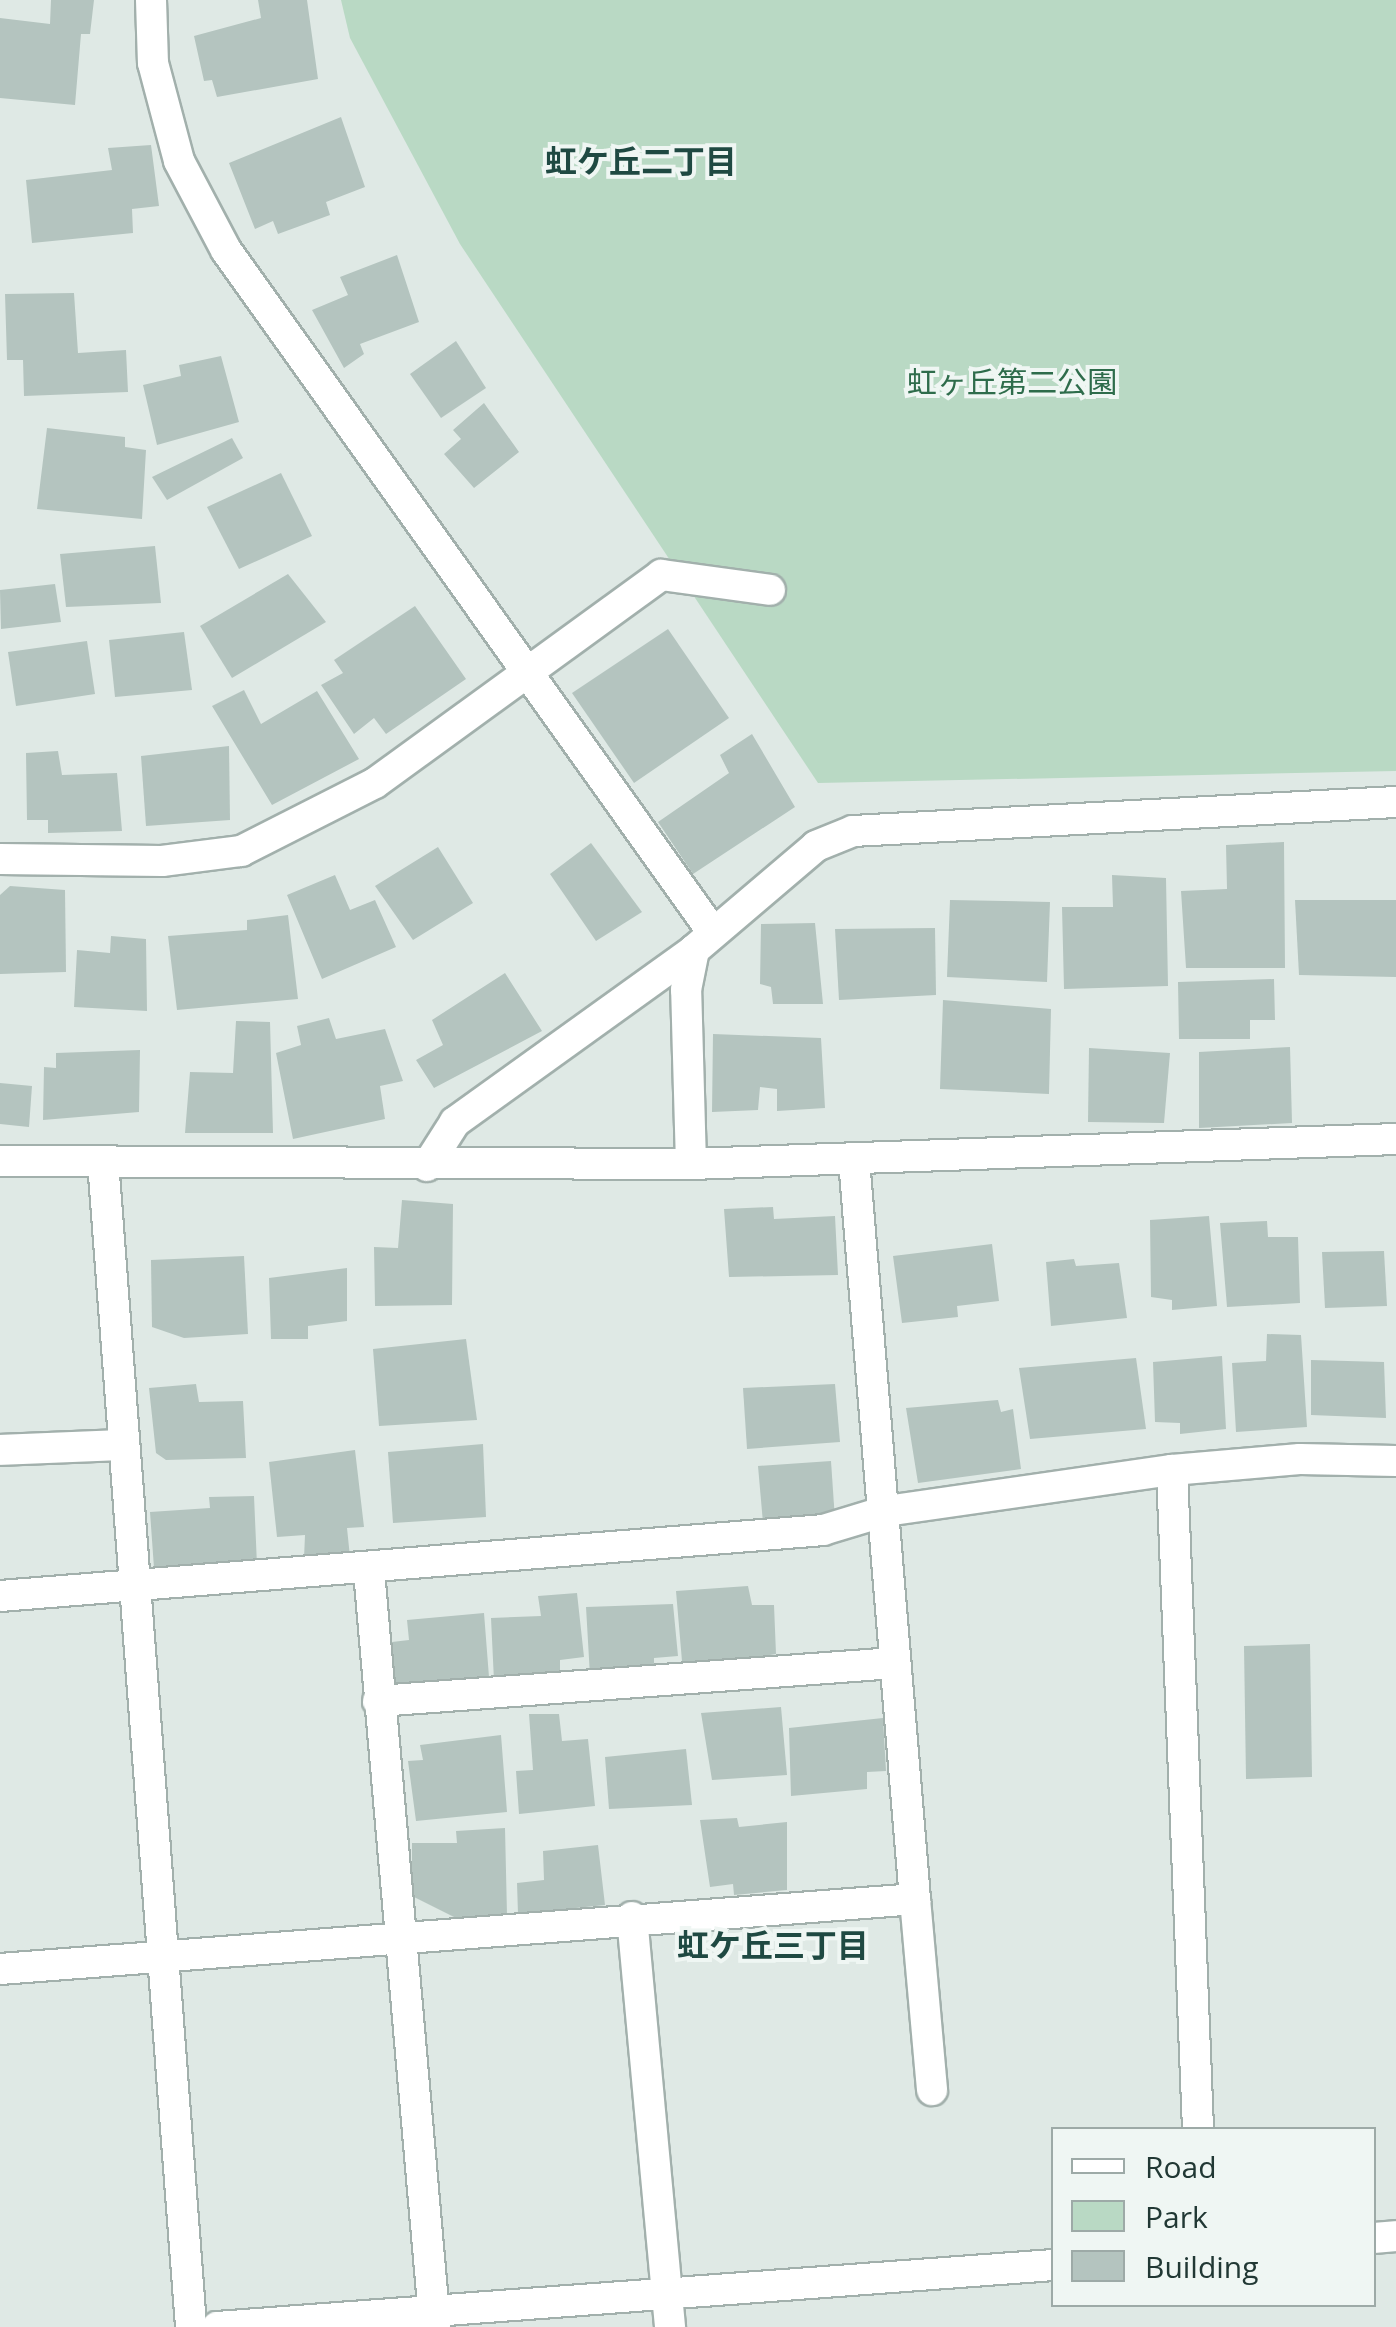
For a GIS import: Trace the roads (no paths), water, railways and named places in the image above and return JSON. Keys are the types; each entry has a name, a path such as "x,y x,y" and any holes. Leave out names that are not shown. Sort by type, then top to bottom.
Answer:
{"street":[{"path":"152,0 153,63 178,161 226,250 524,670 703,940"},
{"path":"0,859 162,861 241,850 376,783 524,670 661,575 770,590"},
{"path":"427,1166 456,1122 703,940 816,846 853,831 1396,802"},
{"path":"691,1164 686,990 703,940"},
{"path":"0,1161 427,1166 691,1164 1396,1139"},
{"path":"854,1160 932,2090"},
{"path":"102,1161 120,1445 191,2327"},
{"path":"0,1450 120,1445"},
{"path":"0,1596 369,1571 823,1530 886,1511 1172,1470 1300,1459 1396,1461"},
{"path":"1172,1470 1198,2127"},
{"path":"369,1571 434,2319"},
{"path":"378,1701 894,1663"},
{"path":"0,1969 632,1917 915,1899"},
{"path":"632,1917 670,2327"},
{"path":"217,2327 434,2319 667,2292 1051,2265"}],"district":[{"name":"虹ケ丘二丁目","path":"641,161"},
{"name":"虹ケ丘三丁目","path":"773,1945"}],"park label":[{"name":"虹ヶ丘第二公園","path":"1012,382"}]}
